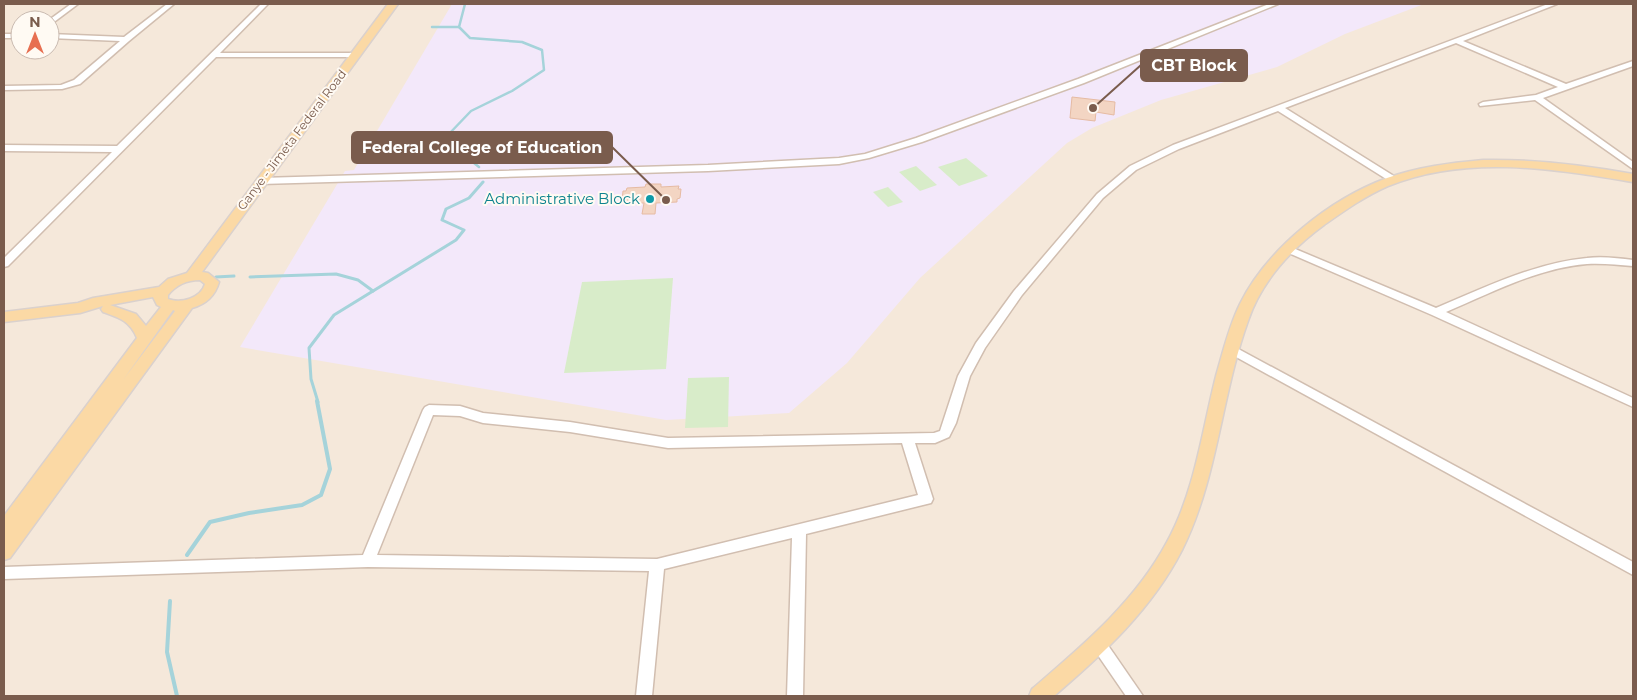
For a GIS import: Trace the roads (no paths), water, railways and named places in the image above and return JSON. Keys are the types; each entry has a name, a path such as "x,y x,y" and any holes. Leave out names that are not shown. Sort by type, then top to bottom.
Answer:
{"main road":[{"name":"Ganye - Jimeta Federal Road","path":"197,276 213,247 267,181 393,4"},
{"name":"Ganye - Jimeta Federal Road","path":"197,276 401,4"},
{"path":"1039,696 1098,643 1143,597 1176,545 1189,512 1206,453 1231,349 1249,302 1269,271 1309,229 1338,210 1394,180 1445,166 1498,162 1560,166 1633,178"},
{"path":"119,299 152,286 213,247"},
{"path":"4,530 145,339 174,282 197,276 212,282 210,289 204,296 186,305 4,552"},
{"path":"4,317 80,308 93,303 119,299 164,299 186,305"},
{"path":"80,308 90,312 164,299"},
{"path":"108,309 131,316 138,321 145,339"}],"street":[{"path":"60,15 75,4"},
{"path":"4,88 70,85 77,82 126,39 171,4"},
{"path":"4,264 117,149 265,4"},
{"path":"1254,4 1271,6"},
{"path":"368,561 429,410 460,411 483,418 570,427 668,443 935,438 945,434 950,424 964,376 980,346 1018,293 1100,196 1134,168 1167,151 1554,4"},
{"path":"267,181 708,168 839,161 866,156 919,140 1081,81 1271,6"},
{"path":"60,36 126,39"},
{"path":"1457,41 1566,86"},
{"path":"214,55 355,55"},
{"path":"1483,104 1537,97 1633,63"},
{"path":"1537,97 1633,166"},
{"path":"1279,108 1394,180"},
{"path":"4,148 117,149"},
{"path":"1288,249 1436,312 1633,402"},
{"path":"1436,312 1559,266 1586,261 1633,263"},
{"path":"1231,349 1633,569"},
{"path":"4,574 368,561 657,565 926,499 907,438"},
{"path":"795,696 799,530"},
{"path":"644,696 657,565"},
{"path":"1098,643 1135,696"}],"waterway":[{"path":"459,27 465,4"},
{"path":"432,27 459,27"},
{"path":"459,27 470,38 522,42 542,50 544,70 512,91 471,111 448,135 454,147 479,167"},
{"path":"318,402 311,379 309,348 334,315 456,240 464,230 442,220 446,209 469,198 483,182"},
{"path":"250,277 336,274 358,280 373,291"},
{"path":"216,277 234,276"},
{"path":"187,555 210,522 249,513 302,505 321,495 330,469 317,401"},
{"path":"170,601 167,652 177,696"}],"place":[{"name":"CBT Block","path":"1093,108"},
{"name":"Administrative Block","path":"650,199"},
{"name":"Federal College of Education","path":"666,200"}]}
